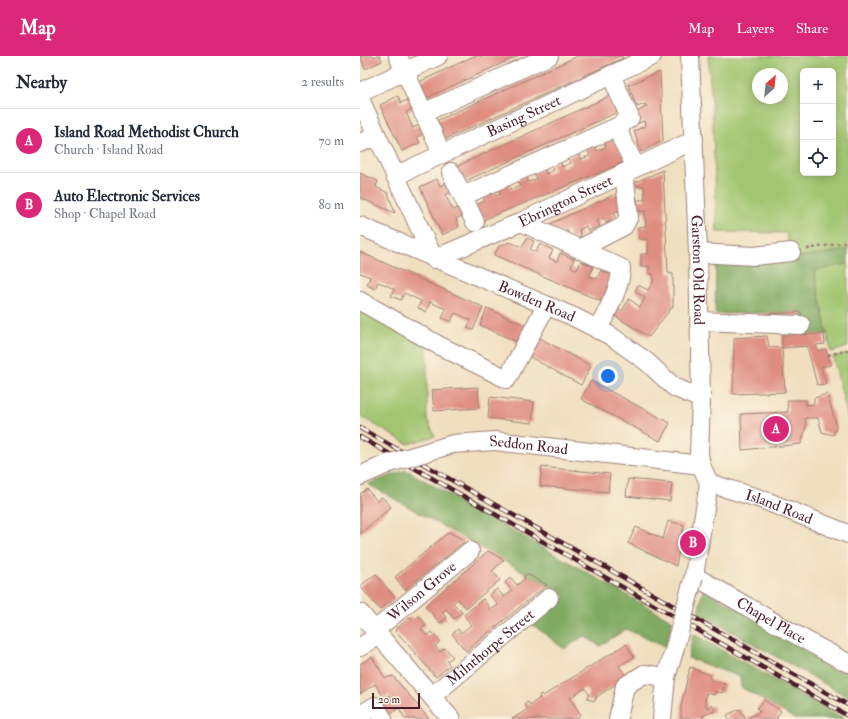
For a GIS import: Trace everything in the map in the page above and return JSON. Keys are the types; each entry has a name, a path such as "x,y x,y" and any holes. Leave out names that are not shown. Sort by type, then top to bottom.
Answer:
{"street":[{"path":"434,259 360,99 401,64 438,56"},
{"path":"423,113 549,56"},
{"name":"Basing Street","path":"395,176 611,75 628,61 652,56"},
{"name":"Garston Old Road","path":"690,56 698,253 701,399 699,454 701,465 709,483"},
{"path":"401,64 442,154"},
{"path":"463,196 619,126 630,118 611,75"},
{"path":"580,249 624,226 629,216 630,170 619,126"},
{"path":"360,143 377,136"},
{"name":"Ebrington Street","path":"434,259 521,222 694,140"},
{"path":"452,172 475,222"},
{"path":"521,222 621,268 619,281 598,330"},
{"name":"Bowden Road","path":"360,226 546,306 611,336 647,362 674,387 701,399"},
{"path":"698,253 754,256 791,252"},
{"path":"360,301 440,346 507,379 546,306"},
{"path":"699,321 801,325"},
{"name":"Seddon Road","path":"360,476 387,464 453,444 495,441 701,465"},
{"path":"662,719 666,677 694,576 709,483"},
{"name":"Island Road","path":"709,483 761,499 848,534"},
{"name":"Wilson Grove","path":"360,647 470,551"},
{"name":"Chapel Place","path":"694,576 748,606 780,627 848,663"},
{"name":"Milnthorpe Street","path":"432,696 549,598"},
{"path":"360,613 376,634 451,719"},
{"path":"618,719 625,686 644,674 666,677"},
{"path":"360,715 374,706 383,719"}],"path":[{"path":"791,252 848,242"},
{"path":"828,355 848,350"}],"green space":[{"path":"708,56 848,56 848,250 792,258 786,233 717,232 712,106"},
{"path":"848,250 848,264 814,271 827,334 806,335 801,312 715,314 716,259 792,258"},
{"path":"848,264 848,347 831,352 814,270"},
{"path":"360,305 427,343 427,419 435,436 408,444 360,416"},
{"path":"848,353 848,418 833,357"},
{"path":"406,470 673,621 665,647 626,629 600,646 584,636 564,649 532,624 566,596 368,484"},
{"path":"703,589 848,670 848,697 698,613"},
{"path":"693,634 845,719 795,719 741,687 740,677 688,658"}],"building":[{"path":"360,56 380,56 382,61 365,69"},
{"path":"474,56 518,56 422,100 415,84"},
{"path":"578,56 622,56 623,58 441,141 432,123"},
{"path":"660,72 663,141 641,152 634,131 645,126 644,121 636,124 636,113 647,106 645,104 637,107 628,85"},
{"path":"614,94 622,110 461,183 453,168"},
{"path":"398,96 401,103 410,99 414,108 406,112 413,128 421,124 425,133 417,137 420,143 402,151 380,105"},
{"path":"612,137 627,161 478,222 476,205 485,201 482,195 492,190 495,196 501,194 497,186 507,182 511,190 520,186 518,180 526,176 528,182 537,179 534,173 544,169 546,174 554,170 552,164 560,161 562,167 571,163 568,157 578,153 581,159 590,156 587,148 595,144 597,151 606,147 604,141"},
{"path":"663,170 668,273 673,274 673,306 649,337 613,315 617,308 622,311 629,299 640,307 645,298 635,291 638,285 648,290 653,282 653,274 649,274 649,266 641,267 641,254 648,254 648,239 639,239 638,227 646,226 645,211 638,211 637,200 645,200 644,186 637,186 636,182"},
{"path":"360,173 378,181 376,187 388,193 395,213 360,198"},
{"path":"437,179 440,186 449,182 454,191 445,195 453,210 461,207 464,215 456,219 459,227 442,235 420,187"},
{"path":"622,191 624,208 613,213 616,219 606,223 604,218 597,221 600,226 588,231 586,226 579,230 581,236 572,240 567,230 561,234 541,228"},
{"path":"527,238 534,241 530,250 536,252 540,244 553,250 549,258 557,262 560,253 574,259 571,267 577,270 581,261 593,267 589,276 597,279 601,270 613,276 605,303 494,255 499,246 510,242 522,247"},
{"path":"360,252 483,307 473,330 467,328 471,320 455,313 451,322 442,318 446,309 430,302 426,312 418,308 421,301 404,293 401,300 391,296 394,289 386,285 378,282 375,289 367,285 370,277 360,273"},
{"path":"487,308 527,326 519,343 480,325"},
{"path":"801,312 802,320 765,322 765,314"},
{"path":"824,334 825,344 816,345 818,351 826,349 831,365 821,367 826,384 817,385 807,346 782,348 782,335"},
{"path":"767,336 769,347 782,348 785,392 733,394 734,338"},
{"path":"538,337 591,366 581,385 528,356"},
{"path":"591,381 670,423 660,441 581,399"},
{"path":"478,387 479,408 434,411 432,390"},
{"path":"827,394 836,424 836,429 833,435 822,432 818,418 805,418 806,427 801,444 742,450 741,414 788,412 787,400 806,400 806,405 814,404 814,398"},
{"path":"490,397 534,402 532,423 488,418"},
{"path":"542,467 610,474 608,492 540,486"},
{"path":"628,479 672,483 670,501 626,496"},
{"path":"367,489 377,501 382,497 391,507 360,534 360,494"},
{"path":"668,521 684,525 676,566 628,543 636,527 663,539"},
{"path":"449,532 465,541 405,590 395,577"},
{"path":"488,551 504,560 492,571 500,580 466,608 458,599 453,603 462,612 454,619 446,609 442,612 447,618 440,623 425,606"},
{"path":"376,574 395,598 380,610 360,586"},
{"path":"527,574 547,585 466,651 452,634 458,629 461,633 471,625 464,615 483,599 491,610 498,605 490,595 497,589 504,597 512,591 505,582 511,578 517,585 525,579 524,576"},
{"path":"419,616 426,625 421,629 427,636 432,632 440,641 435,646 440,652 445,648 453,657 447,661 450,665 436,677 395,630 410,617 413,620"},
{"path":"626,644 634,657 619,666 627,677 596,697 595,701 587,699 589,694 585,688 570,698 581,715 575,719 512,719 528,709 524,704 528,702 530,705 540,698 539,695 542,694 543,696"},
{"path":"372,657 385,678 393,676 429,719 405,719 399,708 386,716 381,707 392,700 389,695 384,698 375,684 360,694 360,664"},
{"path":"690,667 710,675 710,680 725,684 722,693 715,691 714,695 706,693 705,702 707,708 712,705 715,711 702,716 703,719 681,719 681,706"},
{"path":"764,700 781,711 777,717 778,719 746,719 760,712 757,708"},
{"path":"740,709 746,719 729,719 727,715"}],"railway":[{"path":"360,428 848,705"},
{"path":"360,437 848,716"}],"place":[{"name":"Island Road Methodist Church","path":"776,429"},
{"name":"Auto Electronic Services","path":"693,543"}]}
